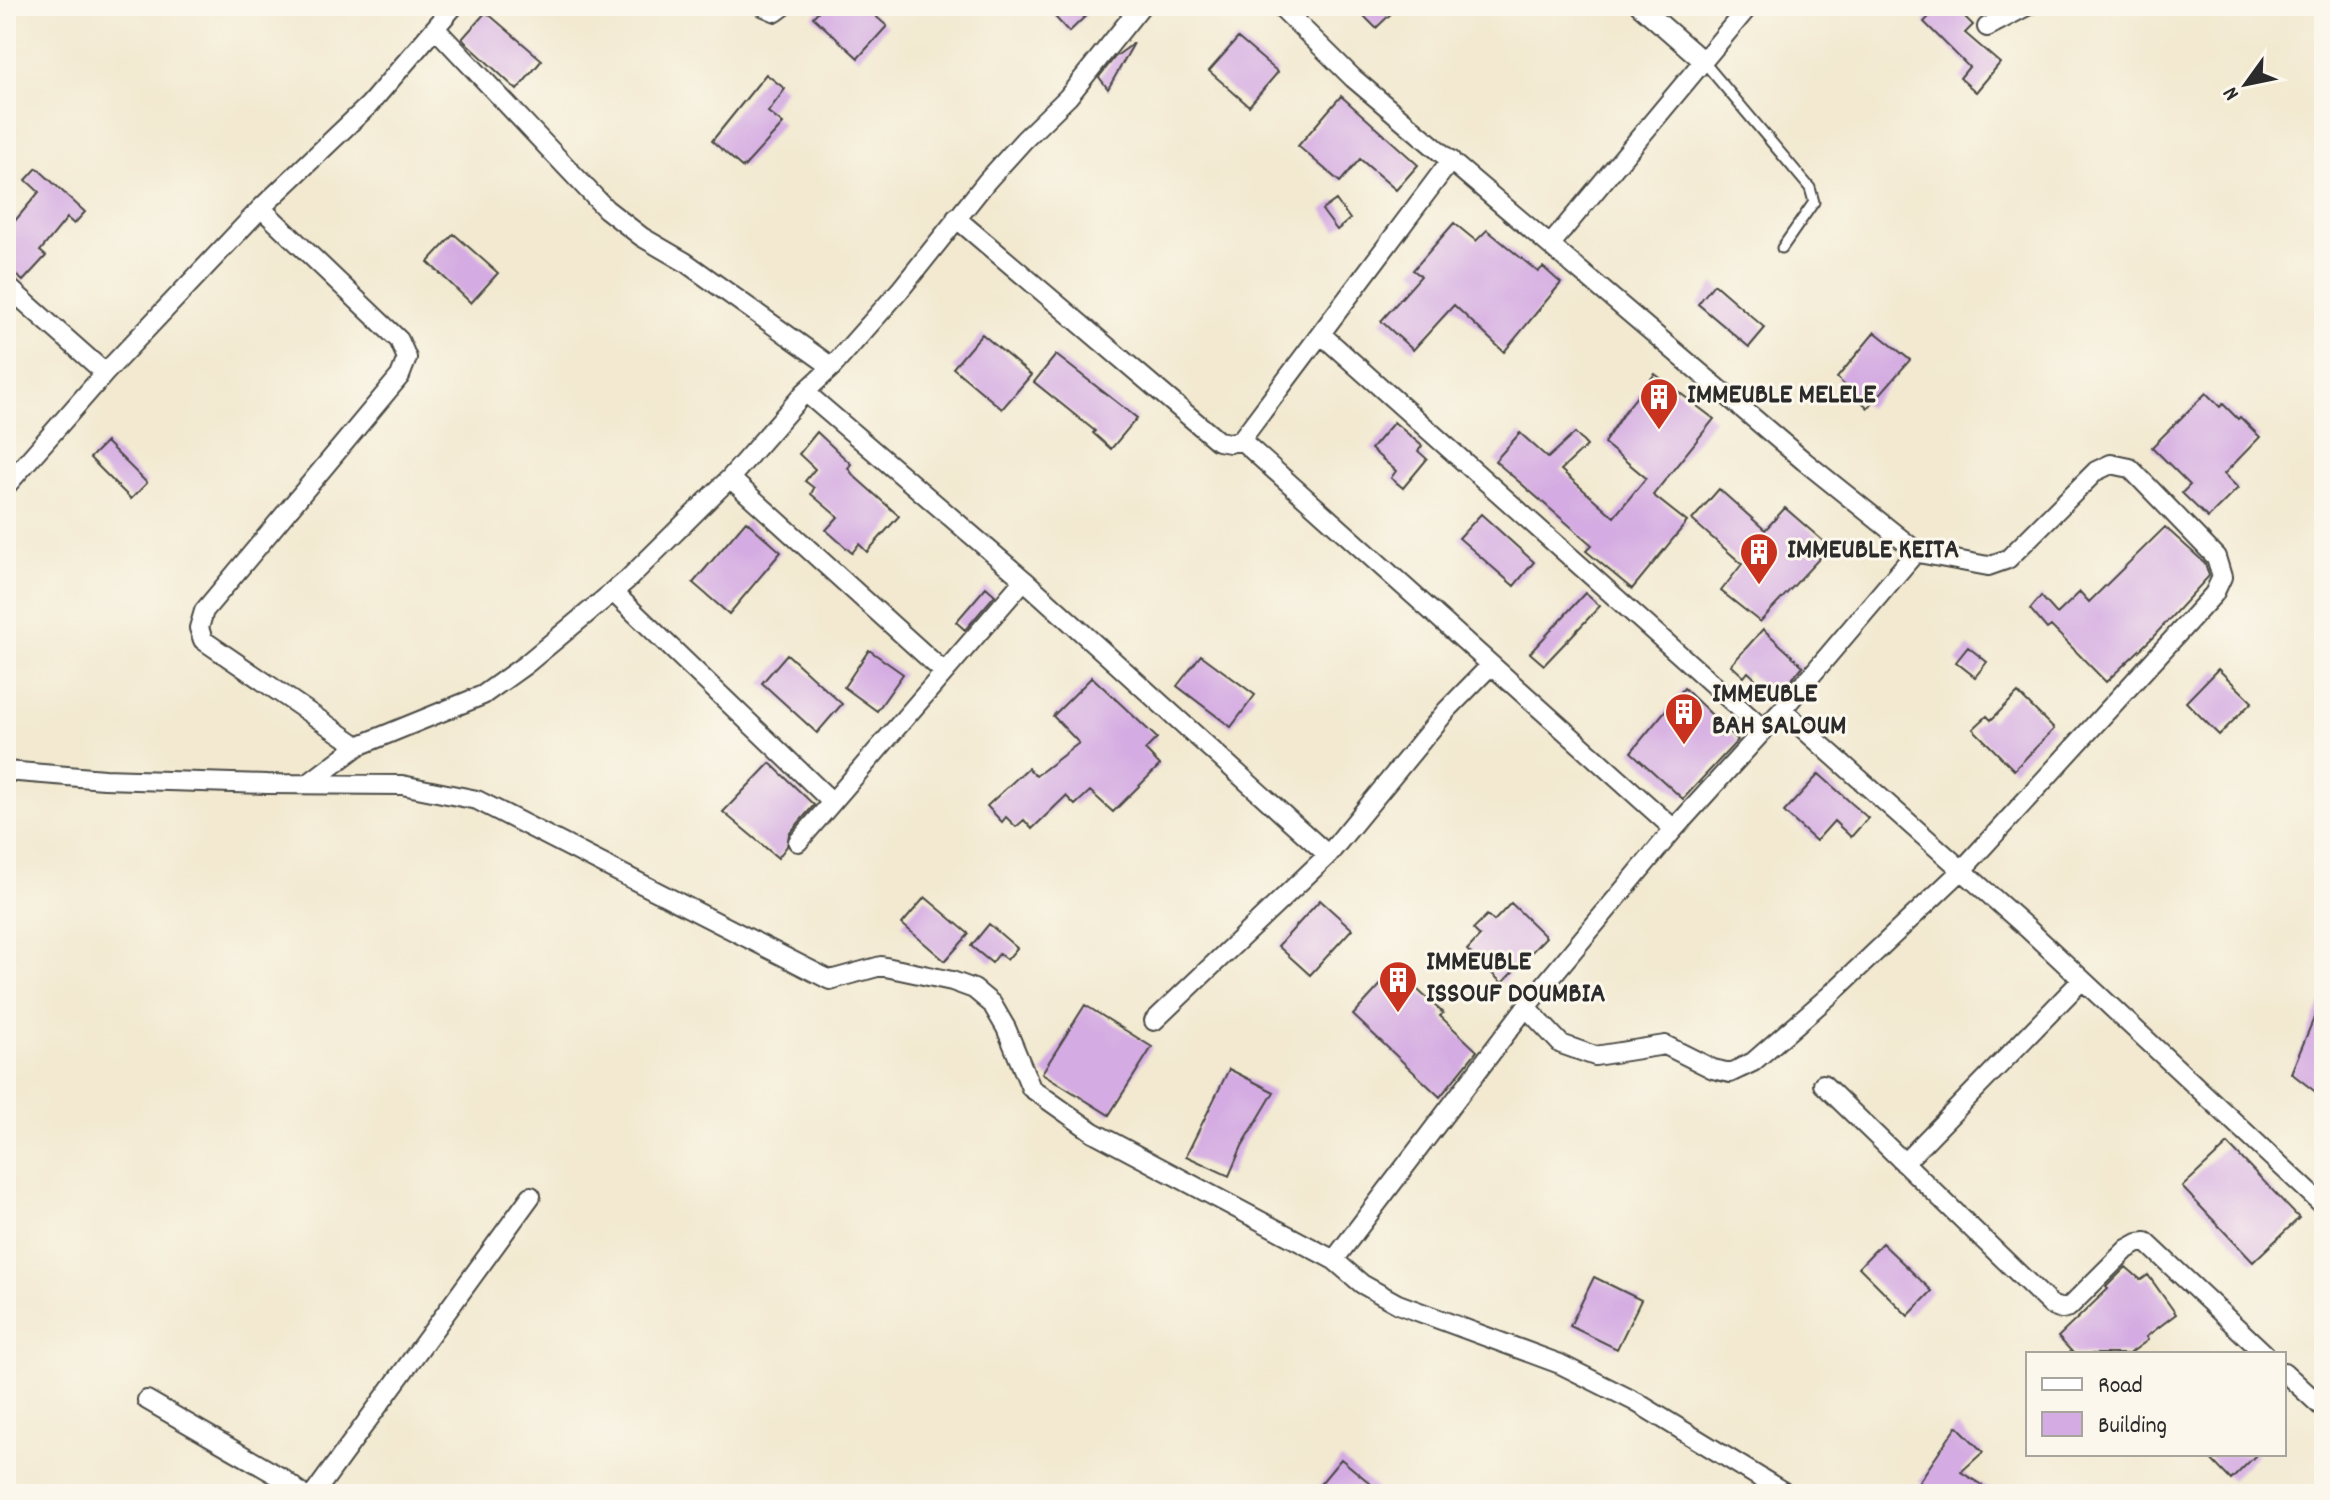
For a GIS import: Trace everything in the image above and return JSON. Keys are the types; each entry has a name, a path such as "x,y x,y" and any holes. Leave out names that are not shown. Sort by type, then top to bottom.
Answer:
{"street":[{"path":"6,486 105,373 261,208 369,105 454,6"},
{"path":"762,6 776,12 784,6"},
{"path":"309,783 358,746 483,695 525,665 613,592 730,478 805,392 832,367 1024,140 1068,97 1141,6"},
{"path":"1280,6 1353,78 1804,461 1910,546 1913,552 1782,710 1674,829 1526,1007 1334,1260"},
{"path":"1640,6 1703,61"},
{"path":"1551,244 1749,6"},
{"path":"1987,27 2027,6"},
{"path":"436,29 606,209 832,367"},
{"path":"956,218 1218,441 1230,443 1241,440 1451,160"},
{"path":"261,208 399,340 407,358 400,376 204,611 199,628 203,640 358,746"},
{"path":"6,285 105,373"},
{"path":"1322,335 1764,730"},
{"path":"805,392 1024,580 1328,855"},
{"path":"1241,440 1674,829"},
{"path":"1526,1007 1561,1044 1595,1056 1665,1045 1713,1069 1730,1073 1753,1062 1819,1005 1962,870 2214,594 2222,577 2216,557 2130,468 2111,464 2096,471 2008,559 1988,566 1913,552"},
{"path":"730,478 944,672"},
{"path":"798,842 1024,580"},
{"path":"613,592 832,802"},
{"path":"1154,1021 1328,855 1447,710 1490,666"},
{"path":"1782,710 1962,870 2324,1206"},
{"path":"6,771 104,779 402,785 477,800 830,980 881,966 937,977 974,989 992,1004 1006,1028 1031,1088 1093,1132 1334,1260 1362,1284 1398,1304 1560,1364 1636,1402 1787,1494"},
{"path":"1904,1163 2082,980"},
{"path":"1823,1084 2051,1305 2062,1309 2069,1307 2127,1249 2146,1242 2263,1352"},
{"path":"314,1494 531,1196"},
{"path":"2286,1374 2324,1409"},
{"path":"147,1400 282,1478 302,1494"}],"lane":[{"path":"1703,61 1810,188 1814,202 1782,248"}],"building":[{"path":"823,6 864,6 887,26 858,58 813,17"},
{"path":"1045,6 1096,6 1069,32"},
{"path":"1354,6 1399,6 1376,28"},
{"path":"1939,6 1954,6 1973,25 1965,33 2000,63 1976,92 1960,78 1969,67 1924,22"},
{"path":"486,12 542,60 517,90 462,39"},
{"path":"1238,38 1278,72 1249,106 1209,71"},
{"path":"1134,43 1108,89 1099,77 1115,57"},
{"path":"766,74 785,89 768,112 783,124 743,168 712,141"},
{"path":"1341,96 1418,165 1396,190 1360,159 1340,182 1298,146"},
{"path":"37,168 85,212 74,224 67,218 40,251 46,256 23,281 6,266 6,214 14,222 39,192 26,180"},
{"path":"1336,200 1350,219 1337,230 1322,210"},
{"path":"1454,223 1476,241 1487,230 1538,272 1543,267 1561,283 1504,352 1454,305 1413,350 1381,321 1421,276 1413,270"},
{"path":"454,234 498,273 471,303 428,262"},
{"path":"1714,284 1765,328 1749,347 1698,304"},
{"path":"1875,332 1910,360 1868,408 1837,378"},
{"path":"982,334 1031,375 1002,409 953,368"},
{"path":"1056,355 1137,418 1111,449 1093,433 1095,431 1034,382"},
{"path":"1655,374 1714,419 1653,495 1687,522 1632,589 1586,551 1592,545 1495,461 1520,433 1548,458 1575,433 1587,446 1561,470 1614,517 1646,478 1604,443"},
{"path":"2206,393 2220,407 2223,404 2238,419 2240,417 2260,437 2224,474 2238,488 2208,518 2182,493 2190,485 2152,447"},
{"path":"1394,422 1422,446 1418,451 1427,459 1403,488 1391,478 1396,471 1371,449"},
{"path":"817,432 851,464 848,468 854,476 899,516 867,552 859,544 852,553 826,530 838,517 811,494 814,488 805,481 815,469 799,454"},
{"path":"106,442 147,483 131,499 90,458"},
{"path":"1719,489 1765,530 1785,508 1830,547 1760,622 1721,591 1742,564 1692,520"},
{"path":"1481,514 1534,562 1514,586 1459,538"},
{"path":"746,521 781,552 729,614 693,583"},
{"path":"2165,527 2205,563 2209,576 2106,682 2051,626 2047,629 2030,609 2041,596 2057,614 2080,592 2089,602"},
{"path":"986,587 995,595 965,630 956,622"},
{"path":"1585,593 1600,606 1544,665 1530,653"},
{"path":"1763,629 1803,666 1776,698 1748,672 1744,677 1731,665"},
{"path":"1968,647 1987,662 1975,677 1956,662"},
{"path":"869,650 903,674 877,711 844,687"},
{"path":"787,654 842,704 817,733 762,683"},
{"path":"1201,655 1255,695 1231,727 1177,686"},
{"path":"2218,669 2252,702 2219,735 2186,702"},
{"path":"1092,677 1157,738 1145,750 1160,765 1113,812 1090,791 1075,805 1066,796 1032,829 1024,820 1016,827 1006,817 1002,822 987,806 1028,768 1036,776 1079,743 1053,716"},
{"name":"IMMEUBLE BAH SALOUM","path":"1684,688 1738,740 1683,799 1631,752"},
{"path":"2018,693 2054,729 2014,770 1973,729 1987,716 1991,720"},
{"path":"770,763 814,805 789,834 787,846 778,858 723,812"},
{"path":"1819,774 1868,818 1851,837 1834,821 1816,841 1784,812"},
{"path":"925,897 969,934 945,961 902,924"},
{"path":"1320,900 1352,929 1310,975 1278,946"},
{"path":"1511,903 1546,937 1502,983 1467,950 1480,936 1473,929 1487,915 1494,921"},
{"path":"989,924 1017,948 1007,960 999,954 992,963 971,946"},
{"path":"1395,969 1443,1013 1440,1016 1477,1051 1440,1097 1353,1015"},
{"path":"2324,994 2324,1077 2317,1093 2291,1073"},
{"path":"1085,1005 1152,1047 1109,1115 1042,1073"},
{"path":"1229,1069 1274,1092 1242,1146 1229,1176 1186,1156"},
{"path":"2228,1144 2299,1218 2253,1262 2182,1187"},
{"path":"1882,1243 1932,1291 1908,1316 1859,1267"},
{"path":"2126,1267 2141,1280 2148,1275 2176,1314 2132,1352 2072,1352 2058,1337 2108,1289 2106,1287"},
{"path":"1594,1277 1641,1300 1617,1349 1570,1326"},
{"path":"1957,1426 1983,1452 1961,1472 1996,1494 1937,1494 1919,1482"},
{"path":"2208,1456 2255,1456 2231,1480"},
{"path":"1341,1459 1383,1494 1312,1494"}],"place":[{"name":"IMMEUBLE MELELE","path":"1659,431"},
{"name":"IMMEUBLE KEITA","path":"1759,586"},
{"name":"IMMEUBLE BAH SALOUM","path":"1684,746"},
{"name":"IMMEUBLE ISSOUF DOUMBIA","path":"1398,1014"}]}
